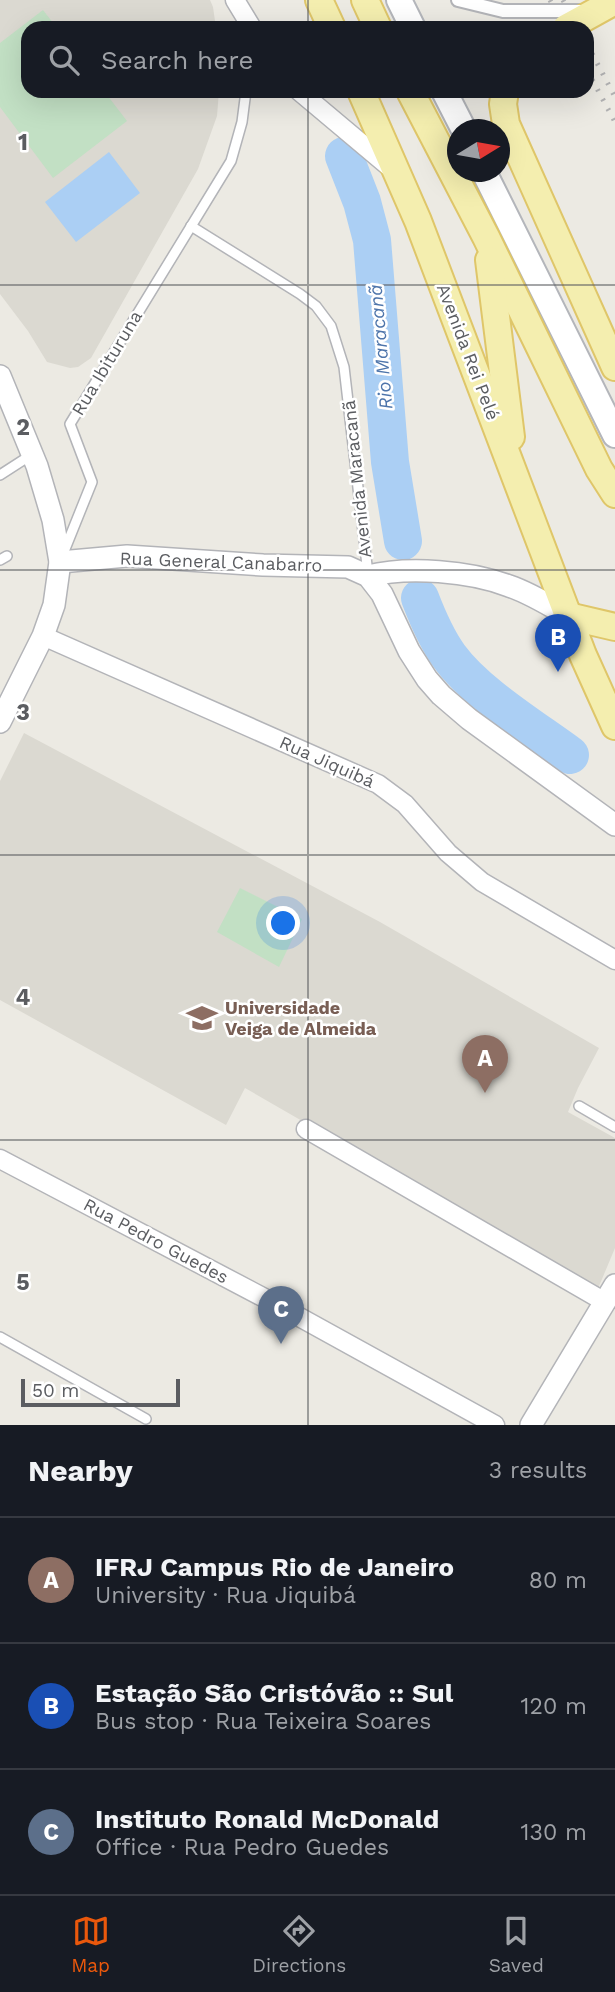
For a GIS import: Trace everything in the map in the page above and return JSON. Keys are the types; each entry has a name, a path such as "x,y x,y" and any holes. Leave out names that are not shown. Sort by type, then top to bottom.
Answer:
{"main road":[{"path":"319,0 329,21"},
{"path":"365,0 375,21"},
{"path":"399,0 410,21"},
{"path":"578,21 605,6"},
{"name":"Avenida Rei Pelé","path":"364,98 418,221 568,616 615,726"},
{"path":"414,98 599,469 615,494"},
{"path":"448,98 458,119"},
{"path":"504,98 506,124 615,367"},
{"path":"489,182 615,435"},
{"path":"485,237 502,354 514,470"},
{"path":"568,616 615,627"}],"street":[{"path":"458,0 503,11 605,6"},
{"path":"307,98 396,172"},
{"path":"0,376 32,454 54,520 60,562"},
{"name":"Rua General Canabarro","path":"60,562 127,556 262,565 348,566 368,576 412,570 480,578 507,585 568,616"},
{"name":"Rua Ibituruna","path":"0,722 43,636 54,606 60,562"},
{"name":"Avenida Maracanã","path":"368,576 382,594 409,651 441,695 469,719 615,825"},
{"name":"Rua Jiquibá","path":"43,636 378,784 405,804 448,853 482,882 615,960"},
{"path":"306,1129 610,1293 531,1425"},
{"name":"Rua Pedro Guedes","path":"0,1159 274,1303 495,1425"}],"lane":[{"name":"Rua Ibituruna","path":"60,562 92,482 70,424 230,161 242,122 245,98"},
{"name":"Avenida Maracanã","path":"191,226 290,287 316,306 331,326 344,367 368,576"},
{"path":"0,475 32,454"},
{"path":"579,1106 615,1127"},
{"path":"0,1337 146,1419"}],"shaded area":[{"path":"0,0 210,0 215,21 21,21 21,98 218,98 217,116 198,169 91,358 78,367 70,368 47,362 0,294"},
{"name":"Universidade Veiga de Almeida","path":"24,733 380,922 599,1048 568,1112 615,1138 615,1248 597,1291 245,1088 226,1125 0,1000 0,781"}],"green space":[{"path":"43,10 52,21 29,21"},
{"path":"21,27 21,98 109,98 127,121 53,178 0,107 0,43"},
{"path":"240,888 302,919 279,967 217,932"}],"water":[{"path":"109,152 140,193 76,242 45,202"}],"waterway":[{"name":"Rio Maracanã","path":"344,156 362,202 372,240 390,462 403,541"},
{"name":"Rio Maracanã","path":"420,598 440,642 460,670 505,709 570,755"}],"railway":[{"path":"550,0 561,21"},
{"path":"563,0 574,21"},
{"path":"594,57 615,97"},
{"path":"594,83 615,122"}],"place":[{"name":"Estação São Cristóvão :: Sul","path":"558,672"},
{"name":"Universidade Veiga de Almeida","path":"202,1018"},
{"name":"IFRJ Campus Rio de Janeiro","path":"485,1093"},
{"name":"Instituto Ronald McDonald","path":"281,1344"}]}
